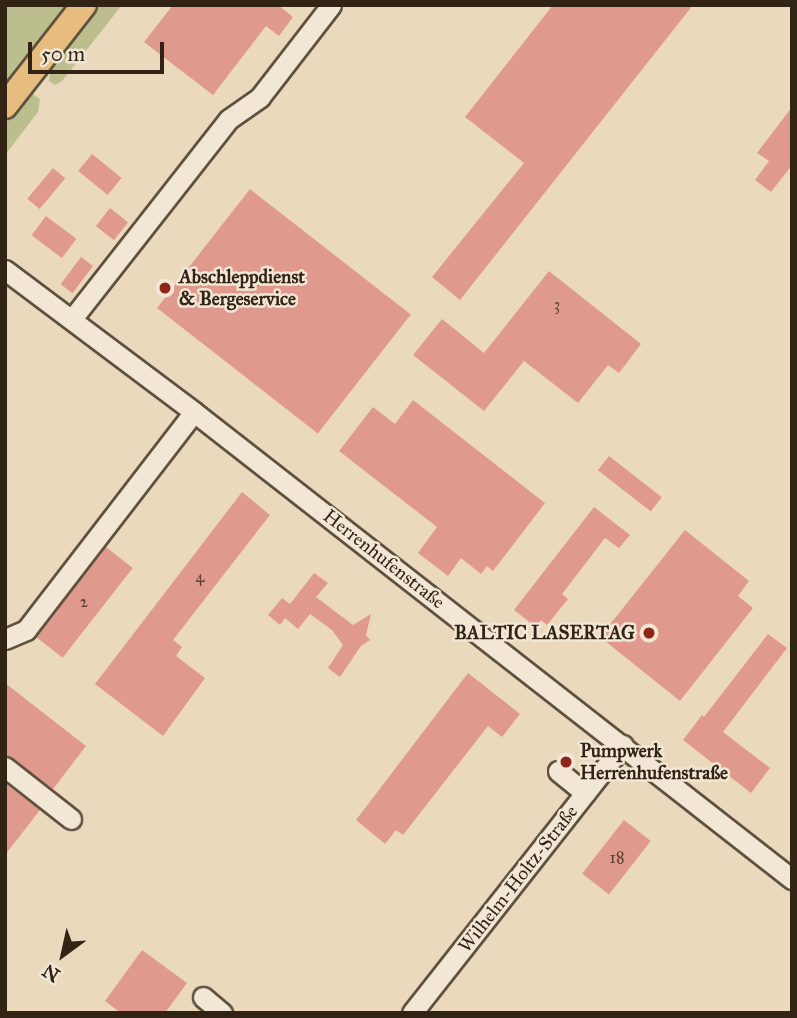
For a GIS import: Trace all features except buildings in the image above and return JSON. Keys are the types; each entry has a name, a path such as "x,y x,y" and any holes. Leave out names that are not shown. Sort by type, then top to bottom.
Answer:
{"main road":[{"path":"5,106 84,5"}],"street":[{"path":"72,319 229,119 260,97 331,5"},
{"name":"Herrenhufenstraße","path":"5,271 194,412 792,879"},
{"path":"5,639 26,630 194,412"},
{"name":"Wilhelm-Holtz-Straße","path":"412,1013 623,745"},
{"path":"5,766 71,818"},
{"path":"558,771 585,793"},
{"path":"203,998 222,1013"}],"green space":[{"path":"5,5 70,5 5,86"},
{"path":"98,5 122,5 62,81 55,85 49,81 51,66"},
{"path":"30,92 40,99 38,112 5,155 5,123"}],"place":[{"name":"Abschleppdienst & Bergeservice","path":"165,288"},
{"name":"BALTIC LASERTAG","path":"649,633"},
{"name":"Pumpwerk Herrenhufenstraße","path":"566,762"}]}
